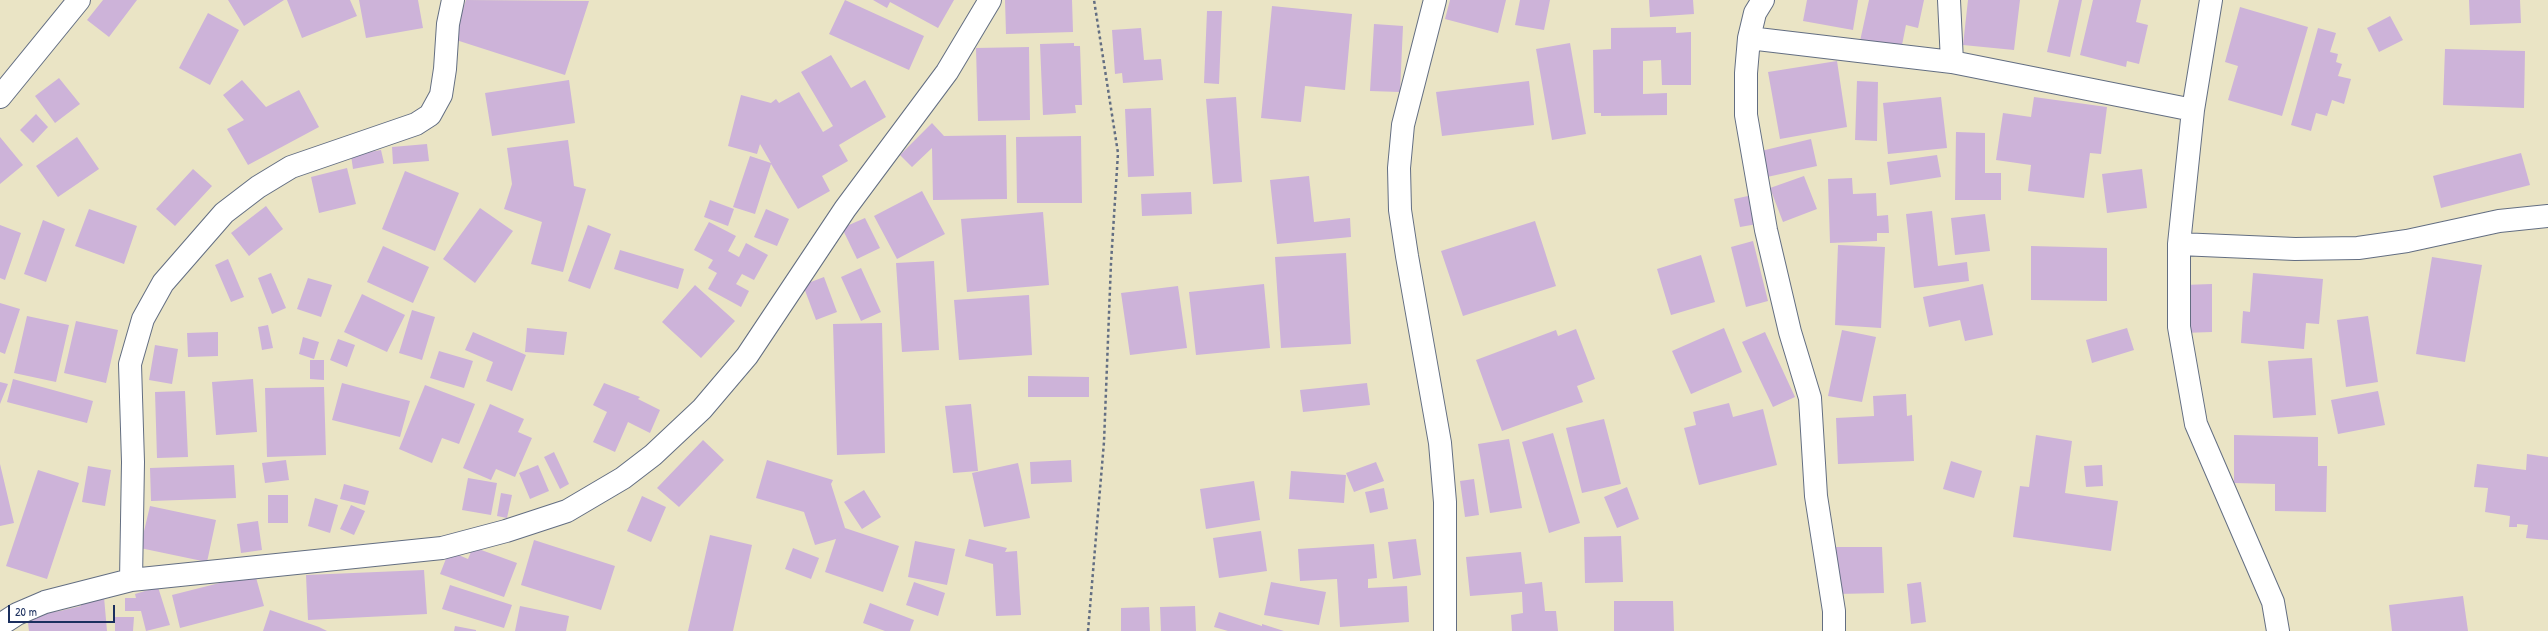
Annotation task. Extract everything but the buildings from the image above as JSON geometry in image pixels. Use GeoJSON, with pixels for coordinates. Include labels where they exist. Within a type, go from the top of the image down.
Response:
{"type":"FeatureCollection","features":[{"type":"Feature","properties":{"kind":"street"},"geometry":{"type":"LineString","coordinates":[[0,97],[79,0]]}},
{"type":"Feature","properties":{"kind":"street"},"geometry":{"type":"LineString","coordinates":[[130,580],[133,462],[130,364],[146,313],[162,283],[224,213],[258,187],[291,167],[416,124],[430,115],[441,95],[445,69],[448,24],[453,0]]}},
{"type":"Feature","properties":{"kind":"street"},"geometry":{"type":"LineString","coordinates":[[0,625],[17,614],[45,602],[130,580],[442,548],[506,531],[566,511],[623,478],[653,455],[702,409],[747,356],[845,209],[947,72],[990,0]]}},
{"type":"Feature","properties":{"kind":"street"},"geometry":{"type":"LineString","coordinates":[[1434,0],[1403,125],[1399,168],[1400,210],[1440,443],[1445,502],[1445,631]]}},
{"type":"Feature","properties":{"kind":"street"},"geometry":{"type":"LineString","coordinates":[[1763,0],[1755,13],[1749,38],[1746,73],[1746,115],[1766,230],[1790,332],[1810,398],[1816,496],[1834,611],[1834,631]]}},
{"type":"Feature","properties":{"kind":"street"},"geometry":{"type":"LineString","coordinates":[[1949,0],[1952,62]]}},
{"type":"Feature","properties":{"kind":"street"},"geometry":{"type":"LineString","coordinates":[[2211,0],[2193,110],[2179,244],[2179,326],[2196,424],[2273,602],[2278,631]]}},
{"type":"Feature","properties":{"kind":"street"},"geometry":{"type":"LineString","coordinates":[[1749,38],[1952,62],[2193,110]]}},
{"type":"Feature","properties":{"kind":"street"},"geometry":{"type":"LineString","coordinates":[[2179,244],[2295,249],[2358,248],[2407,241],[2499,221],[2548,216]]}},
{"type":"Feature","properties":{"kind":"path"},"geometry":{"type":"LineString","coordinates":[[1088,631],[1104,442],[1110,263],[1118,153],[1094,0]]}}]}
